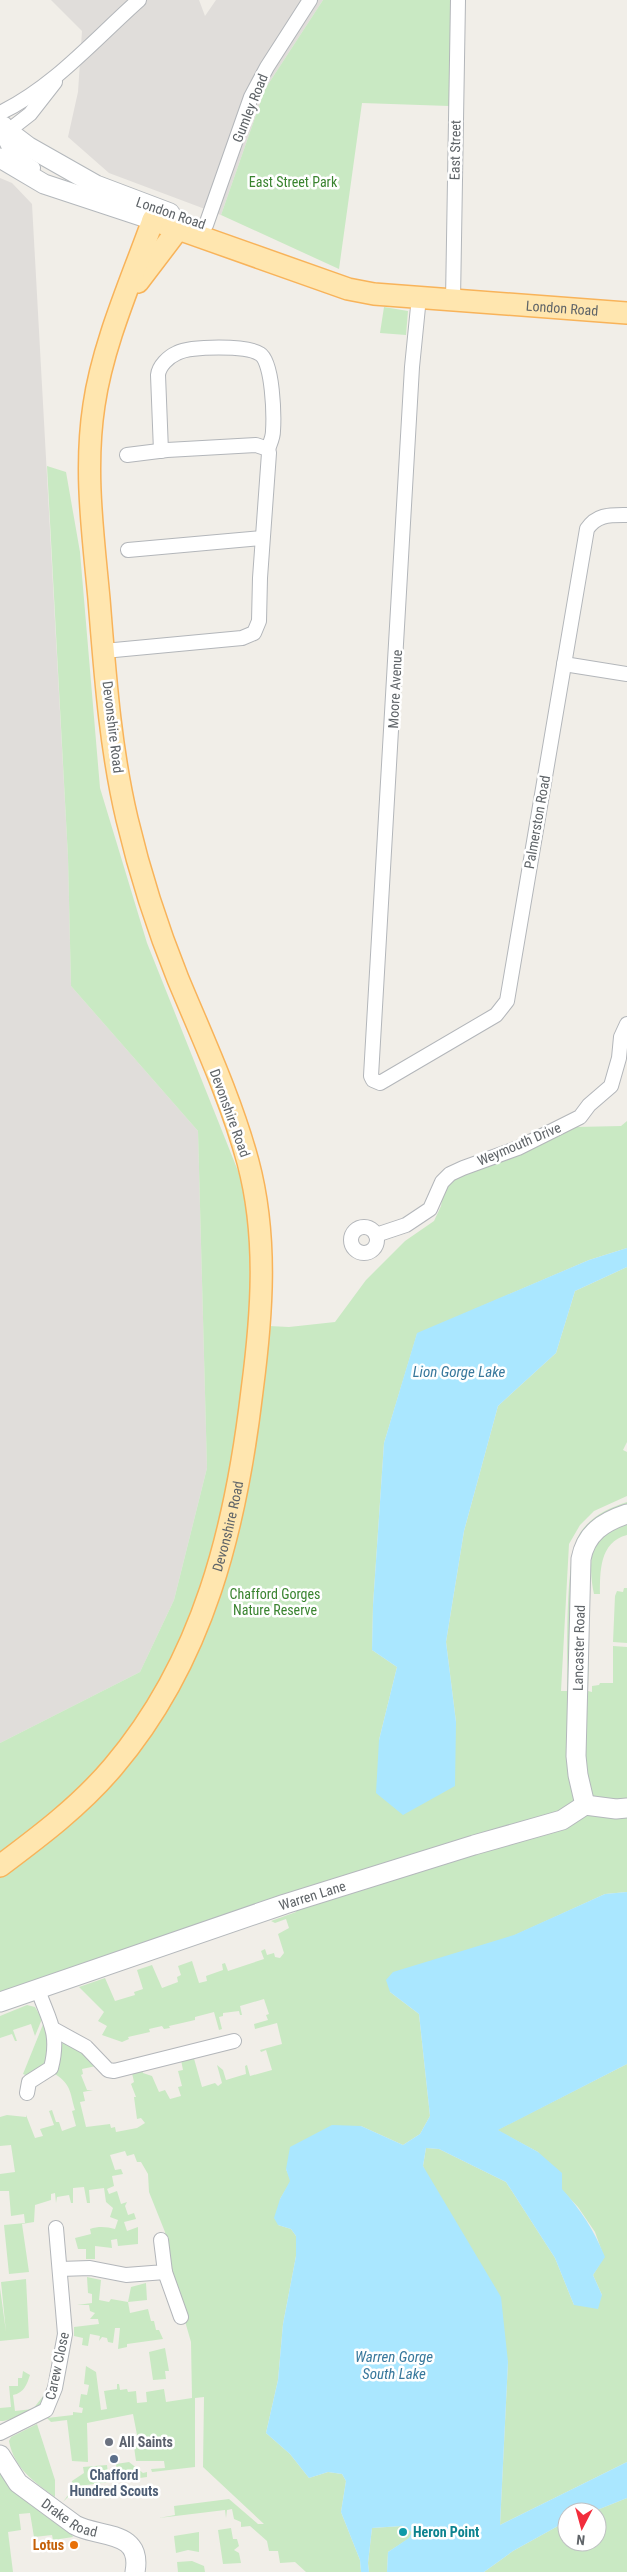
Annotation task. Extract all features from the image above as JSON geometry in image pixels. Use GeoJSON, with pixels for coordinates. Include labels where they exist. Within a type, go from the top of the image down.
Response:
{"type":"FeatureCollection","features":[{"type":"Feature","properties":{"kind":"main road","name":"London Road"},"geometry":{"type":"LineString","coordinates":[[167,220],[208,233],[348,288],[374,294],[627,313]]}},
{"type":"Feature","properties":{"kind":"main road","name":"Devonshire Road"},"geometry":{"type":"LineString","coordinates":[[0,1866],[54,1826],[111,1769],[156,1709],[191,1645],[220,1564],[236,1501],[247,1439],[260,1327],[261,1240],[249,1164],[238,1130],[161,934],[139,865],[121,792],[112,737],[88,481],[90,437],[101,370],[126,298],[167,220]]}},
{"type":"Feature","properties":{"kind":"street"},"geometry":{"type":"LineString","coordinates":[[3,122],[65,69],[117,17],[139,0]]}},
{"type":"Feature","properties":{"kind":"street","name":"Gumley Road"},"geometry":{"type":"LineString","coordinates":[[208,233],[252,97],[267,67],[310,0]]}},
{"type":"Feature","properties":{"kind":"street","name":"East Street"},"geometry":{"type":"LineString","coordinates":[[453,300],[458,0]]}},
{"type":"Feature","properties":{"kind":"street"},"geometry":{"type":"LineString","coordinates":[[29,147],[24,126],[30,114],[65,69]]}},
{"type":"Feature","properties":{"kind":"street"},"geometry":{"type":"LineString","coordinates":[[3,122],[12,128],[30,114]]}},
{"type":"Feature","properties":{"kind":"street"},"geometry":{"type":"LineString","coordinates":[[3,122],[5,137],[16,156],[83,197]]}},
{"type":"Feature","properties":{"kind":"street","name":"London Road"},"geometry":{"type":"LineString","coordinates":[[3,122],[29,147],[96,185],[167,220]]}},
{"type":"Feature","properties":{"kind":"street","name":"London Road"},"geometry":{"type":"LineString","coordinates":[[0,158],[44,184],[83,197],[167,220]]}},
{"type":"Feature","properties":{"kind":"street","name":"Moore Avenue"},"geometry":{"type":"LineString","coordinates":[[373,1080],[371,1076],[412,367],[419,297]]}},
{"type":"Feature","properties":{"kind":"street"},"geometry":{"type":"LineString","coordinates":[[104,651],[242,638],[254,633],[259,621],[268,450],[274,429],[268,366],[264,357],[258,352],[230,348],[184,351],[173,355],[162,365],[158,375],[161,451]]}},
{"type":"Feature","properties":{"kind":"street"},"geometry":{"type":"LineString","coordinates":[[127,455],[256,445],[268,450]]}},
{"type":"Feature","properties":{"kind":"street","name":"Palmerston Road"},"geometry":{"type":"LineString","coordinates":[[373,1080],[380,1083],[388,1079],[496,1015],[507,1000],[587,529],[591,522],[600,517],[627,515]]}},
{"type":"Feature","properties":{"kind":"street"},"geometry":{"type":"LineString","coordinates":[[128,550],[262,538]]}},
{"type":"Feature","properties":{"kind":"street"},"geometry":{"type":"LineString","coordinates":[[564,664],[627,674]]}},
{"type":"Feature","properties":{"kind":"street","name":"Weymouth Drive"},"geometry":{"type":"LineString","coordinates":[[376,1235],[406,1225],[430,1209],[442,1182],[450,1174],[518,1148],[580,1118],[589,1105],[610,1086],[619,1058],[621,1037],[627,1024]]}},
{"type":"Feature","properties":{"kind":"street","name":"Lancaster Road"},"geometry":{"type":"LineString","coordinates":[[585,1805],[576,1756],[581,1560],[583,1549],[594,1532],[602,1524],[627,1514]]}},
{"type":"Feature","properties":{"kind":"street"},"geometry":{"type":"LineString","coordinates":[[585,1805],[616,1809],[627,1808]]}},
{"type":"Feature","properties":{"kind":"street","name":"Warren Lane"},"geometry":{"type":"LineString","coordinates":[[0,2002],[303,1899],[474,1845],[562,1820],[585,1805]]}},
{"type":"Feature","properties":{"kind":"street"},"geometry":{"type":"LineString","coordinates":[[26,2084],[50,2068],[55,2030],[38,1990]]}},
{"type":"Feature","properties":{"kind":"street"},"geometry":{"type":"LineString","coordinates":[[55,2030],[77,2041],[108,2070],[114,2071],[209,2053],[234,2041]]}},
{"type":"Feature","properties":{"kind":"street","name":"Carew Close"},"geometry":{"type":"LineString","coordinates":[[0,2433],[42,2414],[52,2400],[65,2334],[56,2228]]}},
{"type":"Feature","properties":{"kind":"street"},"geometry":{"type":"LineString","coordinates":[[161,2240],[165,2272],[181,2316]]}},
{"type":"Feature","properties":{"kind":"street"},"geometry":{"type":"LineString","coordinates":[[60,2269],[90,2268],[126,2276],[165,2272]]}},
{"type":"Feature","properties":{"kind":"street","name":"Drake Road"},"geometry":{"type":"LineString","coordinates":[[0,2455],[18,2483],[75,2525],[85,2530],[111,2534],[124,2540],[134,2556],[135,2572]]}},
{"type":"Feature","properties":{"kind":"shaded area"},"geometry":{"type":"Polygon","coordinates":[[[51,0],[199,0],[205,16],[216,0],[323,0],[265,89],[221,215],[109,173],[68,137],[78,92],[82,31],[51,0]]]}},
{"type":"Feature","properties":{"kind":"shaded area"},"geometry":{"type":"Polygon","coordinates":[[[0,178],[12,183],[32,204],[68,857],[71,986],[198,1131],[207,1468],[174,1600],[140,1672],[0,1743],[0,178]]]}},
{"type":"Feature","properties":{"kind":"green space","name":"East Street Park"},"geometry":{"type":"Polygon","coordinates":[[[323,0],[452,0],[449,106],[362,103],[339,269],[221,215],[265,89],[323,0]]]}},
{"type":"Feature","properties":{"kind":"green space"},"geometry":{"type":"Polygon","coordinates":[[[384,307],[408,311],[406,335],[380,333],[384,307]]]}},
{"type":"Feature","properties":{"kind":"green space","name":"Chafford Gorges Nature Reserve"},"geometry":{"type":"Polygon","coordinates":[[[47,466],[66,472],[80,552],[100,788],[147,943],[248,1196],[251,1325],[289,1327],[335,1322],[366,1280],[405,1241],[434,1221],[441,1206],[445,1182],[517,1155],[576,1127],[621,1126],[627,1121],[627,1248],[589,1260],[417,1334],[384,1443],[373,1605],[372,1650],[397,1667],[379,1740],[456,1722],[446,1642],[464,1531],[498,1406],[556,1353],[575,1291],[627,1267],[627,1442],[623,1450],[627,1452],[627,1496],[594,1511],[580,1525],[569,1544],[561,1691],[567,1691],[569,1585],[575,1545],[584,1527],[595,1517],[627,1502],[627,1508],[591,1526],[585,1652],[589,1652],[588,1691],[592,1692],[592,1686],[599,1685],[600,1683],[613,1683],[613,1646],[627,1647],[627,1892],[605,1894],[390,1992],[419,2014],[430,2116],[420,2134],[403,2145],[361,2126],[286,2169],[291,2181],[280,2199],[278,2225],[291,2229],[296,2236],[296,2256],[283,2324],[278,2380],[266,2433],[290,2454],[309,2478],[328,2472],[342,2474],[346,2481],[341,2512],[360,2560],[361,2572],[306,2572],[295,2562],[280,2563],[278,2551],[269,2551],[267,2541],[250,2526],[241,2527],[241,2522],[234,2519],[232,2509],[227,2510],[226,2518],[225,2510],[159,2518],[175,2515],[174,2506],[229,2499],[258,2524],[264,2524],[203,2467],[204,2397],[195,2398],[195,2467],[152,2472],[151,2469],[165,2468],[164,2461],[136,2461],[133,2440],[138,2440],[133,2414],[87,2423],[88,2462],[72,2461],[67,2420],[51,2422],[47,2418],[73,2415],[73,2412],[82,2413],[83,2408],[79,2407],[81,2394],[87,2395],[89,2385],[84,2384],[86,2366],[96,2372],[101,2410],[107,2409],[104,2391],[117,2389],[117,2384],[119,2384],[120,2390],[136,2391],[137,2403],[147,2402],[146,2392],[164,2389],[166,2402],[192,2398],[191,2342],[171,2273],[165,2232],[149,2192],[148,2174],[141,2162],[137,2162],[134,2154],[127,2156],[125,2151],[110,2155],[115,2170],[121,2169],[123,2174],[112,2176],[114,2186],[107,2189],[109,2194],[117,2191],[121,2204],[127,2202],[125,2206],[128,2215],[134,2213],[136,2219],[124,2222],[127,2231],[138,2227],[138,2244],[118,2246],[117,2239],[111,2240],[112,2248],[95,2246],[95,2259],[86,2259],[86,2249],[78,2249],[75,2238],[91,2234],[90,2229],[93,2228],[115,2229],[118,2220],[110,2217],[113,2208],[106,2202],[104,2188],[89,2190],[90,2203],[87,2203],[84,2187],[73,2188],[73,2203],[71,2203],[69,2195],[57,2197],[56,2203],[55,2193],[51,2194],[51,2200],[35,2205],[34,2222],[22,2224],[29,2272],[9,2274],[4,2225],[25,2223],[24,2214],[11,2216],[9,2191],[0,2191],[0,2174],[15,2172],[11,2145],[0,2146],[0,2117],[7,2115],[26,2117],[26,2115],[35,2138],[43,2136],[40,2129],[54,2125],[49,2111],[52,2110],[56,2122],[59,2122],[62,2131],[76,2126],[72,2111],[75,2110],[70,2090],[65,2082],[55,2074],[59,2044],[68,2042],[94,2060],[96,2066],[82,2069],[83,2074],[81,2075],[87,2090],[93,2090],[83,2092],[85,2101],[80,2102],[86,2127],[110,2124],[111,2128],[115,2127],[116,2132],[137,2128],[145,2123],[141,2118],[137,2119],[134,2097],[136,2097],[131,2084],[134,2082],[132,2073],[142,2069],[143,2073],[152,2076],[159,2092],[165,2090],[170,2099],[181,2096],[178,2087],[182,2086],[178,2071],[183,2070],[181,2060],[193,2055],[202,2087],[215,2083],[218,2086],[222,2083],[217,2065],[223,2070],[226,2080],[246,2074],[245,2066],[247,2065],[250,2076],[272,2070],[266,2050],[261,2052],[260,2050],[282,2044],[277,2023],[255,2029],[254,2024],[268,2020],[266,2015],[269,2014],[264,1999],[240,2006],[242,2015],[240,2015],[239,2011],[223,2013],[223,2016],[219,2017],[222,2029],[219,2030],[214,2012],[195,2017],[195,2020],[169,2026],[170,2028],[164,2029],[162,2026],[149,2029],[150,2032],[128,2037],[129,2039],[122,2042],[102,2035],[107,2026],[98,2021],[104,2012],[79,1987],[105,1978],[115,2001],[135,1995],[134,1992],[143,1989],[137,1970],[152,1965],[162,1988],[178,1982],[177,1977],[181,1975],[178,1966],[192,1961],[199,1983],[207,1981],[206,1976],[223,1970],[222,1964],[225,1963],[228,1971],[264,1959],[261,1951],[265,1949],[267,1955],[274,1953],[275,1957],[280,1958],[284,1953],[278,1934],[289,1928],[286,1919],[275,1923],[271,1921],[296,1912],[298,1897],[221,1924],[0,1992],[0,1743],[140,1672],[174,1600],[207,1468],[198,1131],[71,986],[68,857],[47,466]]]}},
{"type":"Feature","properties":{"kind":"green space"},"geometry":{"type":"Polygon","coordinates":[[[627,1524],[627,1535],[611,1544],[606,1551],[601,1568],[600,1594],[594,1594],[591,1571],[594,1550],[598,1541],[614,1528],[627,1524]]]}},
{"type":"Feature","properties":{"kind":"green space"},"geometry":{"type":"Polygon","coordinates":[[[624,1588],[627,1588],[627,1643],[613,1642],[615,1596],[617,1591],[623,1592],[624,1588]]]}},
{"type":"Feature","properties":{"kind":"green space"},"geometry":{"type":"Polygon","coordinates":[[[27,2005],[35,2007],[42,2019],[35,2036],[31,2024],[13,2030],[17,2041],[15,2041],[12,2034],[0,2038],[0,2016],[27,2005]]]}},
{"type":"Feature","properties":{"kind":"green space"},"geometry":{"type":"Polygon","coordinates":[[[44,2022],[50,2052],[47,2064],[28,2076],[23,2074],[44,2022]]]}},
{"type":"Feature","properties":{"kind":"green space"},"geometry":{"type":"Polygon","coordinates":[[[627,2064],[627,2462],[500,2525],[508,2362],[423,2166],[426,2148],[439,2149],[506,2182],[555,2258],[574,2305],[602,2295],[593,2275],[604,2257],[595,2232],[578,2207],[561,2189],[538,2152],[497,2130],[627,2064]]]}},
{"type":"Feature","properties":{"kind":"green space"},"geometry":{"type":"Polygon","coordinates":[[[87,2277],[101,2280],[99,2300],[109,2302],[111,2299],[128,2302],[130,2313],[148,2309],[151,2321],[154,2321],[156,2330],[159,2330],[163,2339],[127,2344],[127,2347],[118,2349],[120,2328],[115,2328],[113,2343],[108,2342],[107,2338],[102,2337],[99,2341],[100,2336],[90,2334],[88,2346],[82,2345],[83,2338],[74,2336],[74,2327],[99,2324],[98,2319],[90,2319],[95,2313],[90,2311],[89,2305],[77,2305],[92,2303],[92,2294],[88,2293],[87,2277]]]}},
{"type":"Feature","properties":{"kind":"green space"},"geometry":{"type":"Polygon","coordinates":[[[26,2279],[29,2338],[0,2341],[0,2288],[6,2332],[1,2282],[26,2279]]]}},
{"type":"Feature","properties":{"kind":"green space"},"geometry":{"type":"Polygon","coordinates":[[[146,2283],[147,2300],[128,2302],[131,2287],[146,2283]]]}},
{"type":"Feature","properties":{"kind":"green space"},"geometry":{"type":"Polygon","coordinates":[[[165,2348],[169,2371],[165,2371],[166,2379],[153,2380],[149,2352],[165,2348]]]}},
{"type":"Feature","properties":{"kind":"green space"},"geometry":{"type":"Polygon","coordinates":[[[23,2371],[30,2375],[22,2390],[13,2395],[15,2411],[33,2409],[47,2391],[43,2402],[40,2405],[30,2411],[0,2421],[0,2408],[11,2407],[9,2386],[18,2386],[18,2378],[22,2378],[23,2371]]]}},
{"type":"Feature","properties":{"kind":"green space"},"geometry":{"type":"Polygon","coordinates":[[[37,2424],[55,2480],[55,2497],[20,2467],[9,2441],[11,2437],[37,2424]]]}},
{"type":"Feature","properties":{"kind":"green space"},"geometry":{"type":"Polygon","coordinates":[[[129,2462],[143,2473],[147,2472],[147,2477],[118,2481],[116,2464],[129,2462]]]}},
{"type":"Feature","properties":{"kind":"green space"},"geometry":{"type":"Polygon","coordinates":[[[107,2465],[109,2482],[79,2486],[63,2502],[71,2491],[72,2481],[84,2473],[83,2467],[107,2465]]]}},
{"type":"Feature","properties":{"kind":"green space"},"geometry":{"type":"Polygon","coordinates":[[[0,2469],[41,2510],[40,2512],[73,2537],[53,2540],[52,2535],[34,2537],[30,2513],[19,2514],[21,2530],[8,2532],[13,2572],[0,2572],[0,2469]]]}},
{"type":"Feature","properties":{"kind":"green space"},"geometry":{"type":"Polygon","coordinates":[[[627,2498],[627,2572],[484,2572],[513,2551],[557,2527],[557,2552],[607,2552],[607,2506],[627,2498]]]}},
{"type":"Feature","properties":{"kind":"green space"},"geometry":{"type":"Polygon","coordinates":[[[402,2526],[412,2532],[410,2538],[388,2552],[387,2572],[369,2572],[368,2563],[372,2528],[402,2526]]]}},
{"type":"Feature","properties":{"kind":"green space"},"geometry":{"type":"Polygon","coordinates":[[[231,2528],[233,2539],[237,2539],[239,2546],[234,2550],[239,2553],[241,2563],[223,2564],[218,2530],[231,2528]]]}},
{"type":"Feature","properties":{"kind":"green space"},"geometry":{"type":"Polygon","coordinates":[[[199,2532],[199,2552],[188,2550],[176,2553],[174,2536],[199,2532]]]}},
{"type":"Feature","properties":{"kind":"green space"},"geometry":{"type":"Polygon","coordinates":[[[192,2561],[204,2566],[205,2572],[178,2572],[177,2562],[192,2561]]]}},
{"type":"Feature","properties":{"kind":"water","name":"Lion Gorge Lake"},"geometry":{"type":"Polygon","coordinates":[[[627,1248],[627,1267],[575,1291],[556,1353],[498,1406],[464,1531],[446,1642],[456,1722],[455,1786],[403,1815],[376,1793],[379,1740],[397,1667],[372,1650],[373,1605],[384,1443],[417,1333],[589,1260],[627,1248]]]}},
{"type":"Feature","properties":{"kind":"water","name":"Warren Gorge South Lake"},"geometry":{"type":"Polygon","coordinates":[[[627,1892],[627,2064],[498,2130],[538,2152],[562,2173],[562,2189],[586,2221],[605,2257],[593,2275],[602,2295],[598,2309],[574,2305],[555,2258],[506,2182],[439,2149],[426,2148],[423,2166],[501,2297],[508,2362],[500,2525],[627,2462],[627,2498],[607,2506],[607,2502],[557,2502],[557,2527],[513,2551],[484,2572],[387,2572],[388,2552],[409,2538],[412,2532],[402,2526],[372,2528],[368,2563],[369,2572],[361,2572],[360,2560],[341,2512],[346,2481],[342,2474],[328,2472],[309,2478],[290,2454],[266,2433],[278,2380],[283,2324],[296,2256],[296,2236],[291,2229],[278,2225],[274,2218],[280,2199],[290,2181],[286,2169],[290,2147],[332,2125],[361,2126],[403,2145],[420,2134],[430,2116],[419,2014],[390,1992],[386,1980],[393,1972],[514,1935],[605,1894],[627,1892]]]}},
{"type":"Feature","properties":{"kind":"place","name":"All Saints"},"geometry":{"type":"Point","coordinates":[109,2442]}},
{"type":"Feature","properties":{"kind":"place","name":"Chafford Hundred Scouts"},"geometry":{"type":"Point","coordinates":[114,2459]}},
{"type":"Feature","properties":{"kind":"place","name":"Heron Point"},"geometry":{"type":"Point","coordinates":[403,2532]}},
{"type":"Feature","properties":{"kind":"place","name":"Lotus"},"geometry":{"type":"Point","coordinates":[74,2545]}}]}
